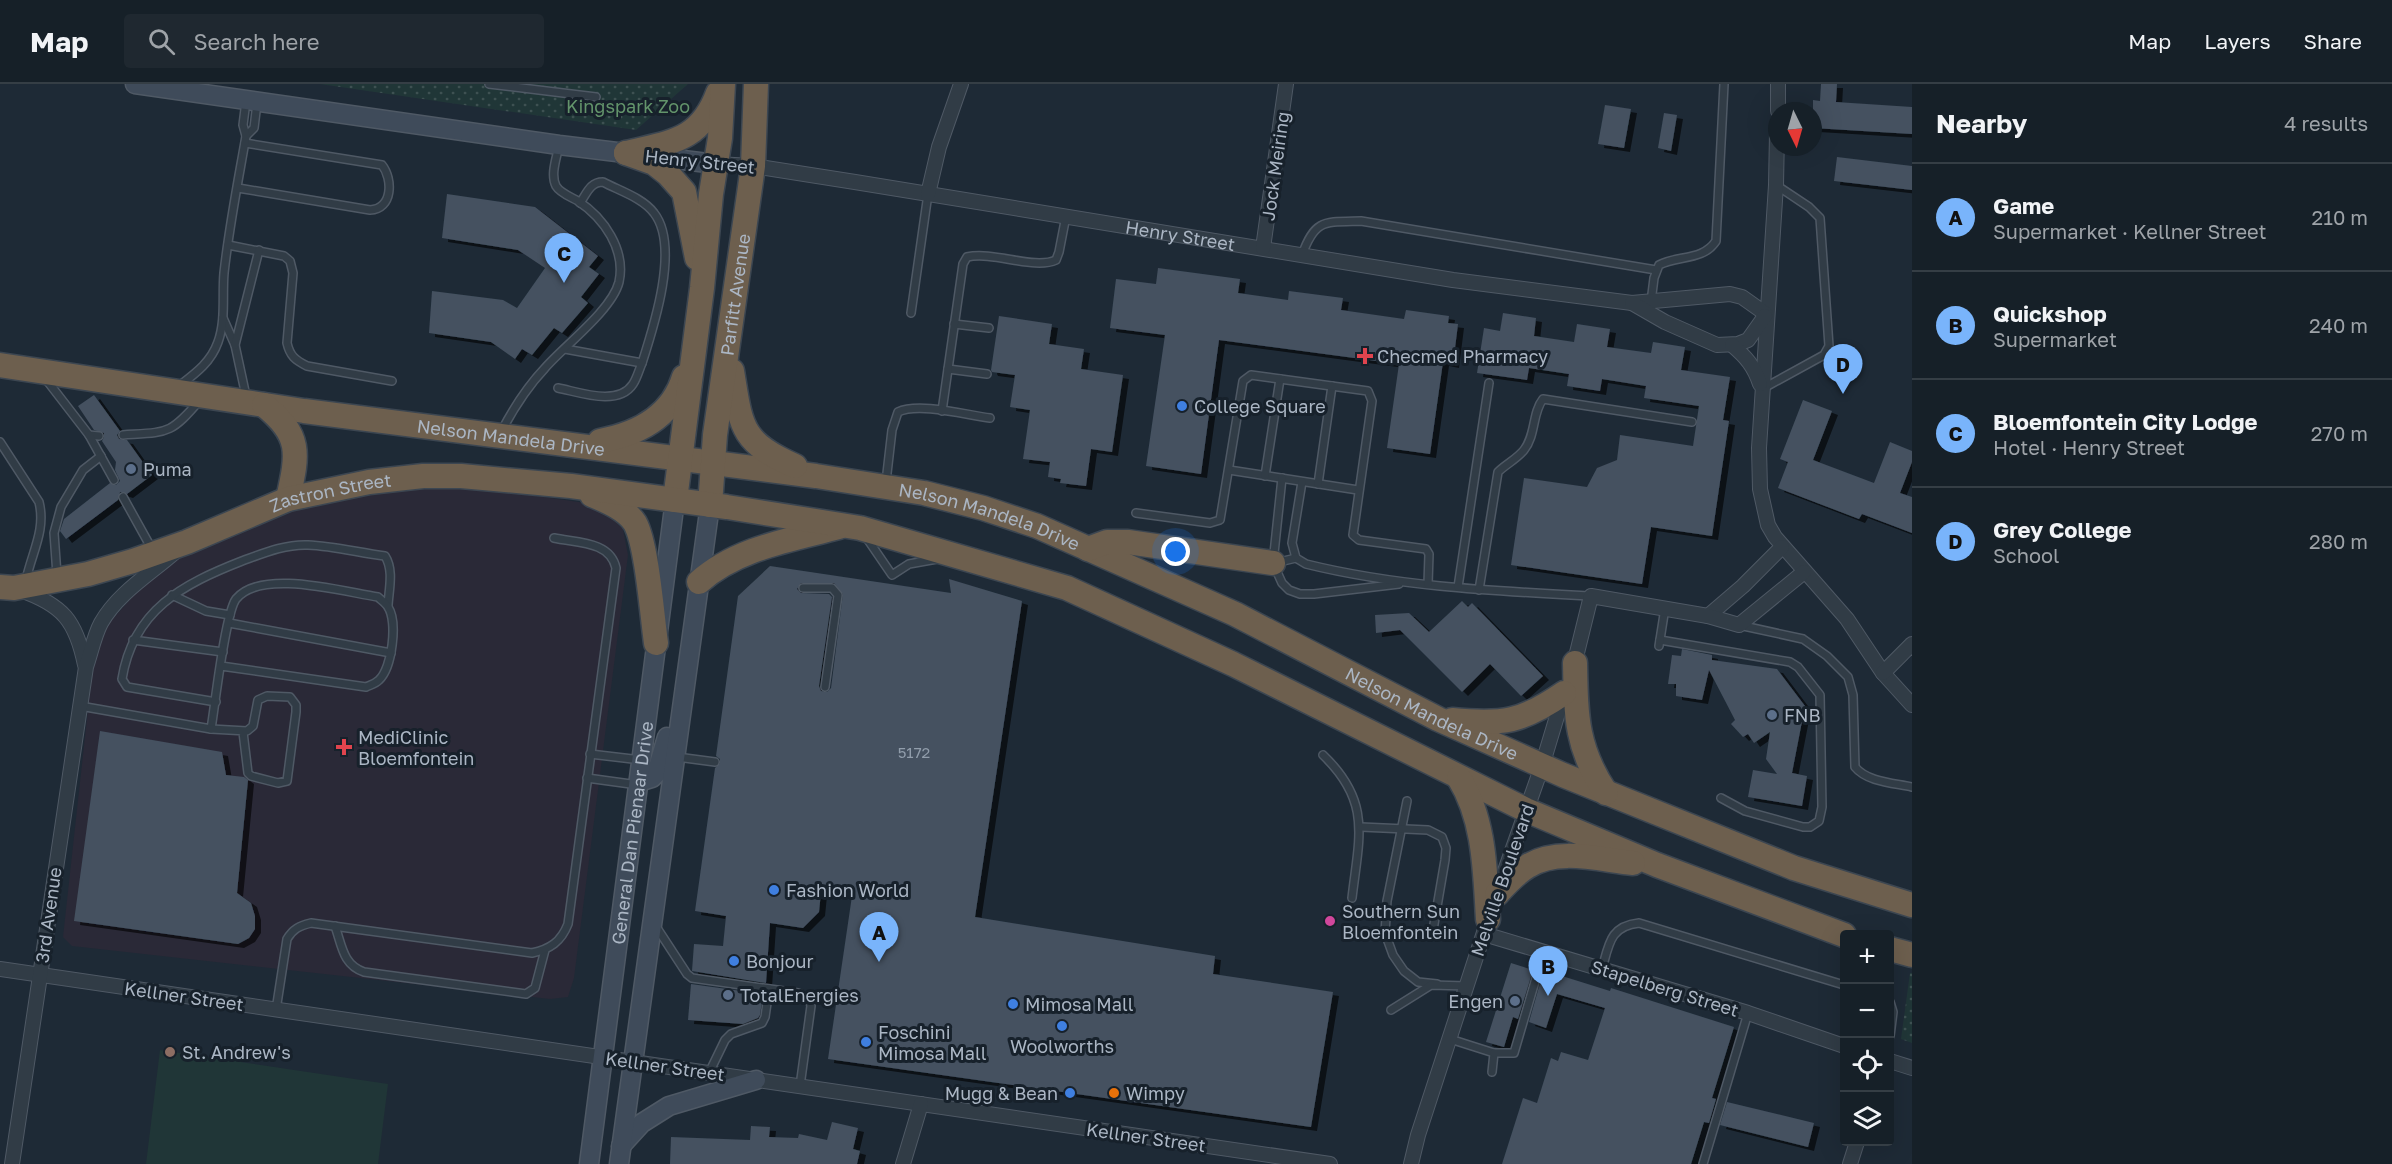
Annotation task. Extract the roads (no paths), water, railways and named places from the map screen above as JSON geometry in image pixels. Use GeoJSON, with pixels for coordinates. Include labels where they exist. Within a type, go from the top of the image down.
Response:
{"type":"FeatureCollection","features":[{"type":"Feature","properties":{"kind":"highway"},"geometry":{"type":"LineString","coordinates":[[626,153],[689,135],[713,109],[722,84]]}},
{"type":"Feature","properties":{"kind":"highway","name":"Parfitt Avenue"},"geometry":{"type":"LineString","coordinates":[[675,500],[702,288],[716,164],[722,84]]}},
{"type":"Feature","properties":{"kind":"highway","name":"Parfitt Avenue"},"geometry":{"type":"LineString","coordinates":[[710,505],[713,462],[753,166],[756,84]]}},
{"type":"Feature","properties":{"kind":"highway"},"geometry":{"type":"LineString","coordinates":[[626,153],[654,163],[668,174],[684,192],[702,288]]}},
{"type":"Feature","properties":{"kind":"highway"},"geometry":{"type":"LineString","coordinates":[[728,347],[740,416],[745,430],[764,451],[816,476]]}},
{"type":"Feature","properties":{"kind":"highway"},"geometry":{"type":"LineString","coordinates":[[583,445],[631,434],[663,414],[682,384],[694,349]]}},
{"type":"Feature","properties":{"kind":"highway","name":"Nelson Mandela Drive"},"geometry":{"type":"LineString","coordinates":[[0,365],[255,403],[816,476],[924,494],[983,508],[1037,526],[1235,615],[1438,719],[1542,766],[1794,868],[1912,905]]}},
{"type":"Feature","properties":{"kind":"highway"},"geometry":{"type":"LineString","coordinates":[[255,403],[288,428],[293,441],[296,458],[288,499]]}},
{"type":"Feature","properties":{"kind":"highway","name":"Zastron Street"},"geometry":{"type":"LineString","coordinates":[[13,587],[88,574],[187,542],[288,499],[369,482],[423,476],[461,476],[571,486],[675,500]]}},
{"type":"Feature","properties":{"kind":"highway"},"geometry":{"type":"LineString","coordinates":[[571,486],[616,506],[634,522],[644,559],[656,644]]}},
{"type":"Feature","properties":{"kind":"highway"},"geometry":{"type":"LineString","coordinates":[[675,500],[852,527],[963,556],[1067,588],[1233,664],[1526,810],[1657,865],[1840,933]]}},
{"type":"Feature","properties":{"kind":"highway"},"geometry":{"type":"LineString","coordinates":[[699,582],[714,569],[738,557],[852,527]]}},
{"type":"Feature","properties":{"kind":"highway"},"geometry":{"type":"LineString","coordinates":[[1088,549],[1107,542],[1128,542],[1285,561]]}},
{"type":"Feature","properties":{"kind":"highway"},"geometry":{"type":"LineString","coordinates":[[1575,663],[1579,735],[1594,776],[1606,793]]}},
{"type":"Feature","properties":{"kind":"highway"},"geometry":{"type":"LineString","coordinates":[[1438,719],[1470,722],[1515,720],[1531,714],[1564,693]]}},
{"type":"Feature","properties":{"kind":"highway"},"geometry":{"type":"LineString","coordinates":[[1459,778],[1469,794],[1476,813],[1484,865],[1486,926]]}},
{"type":"Feature","properties":{"kind":"highway"},"geometry":{"type":"LineString","coordinates":[[1497,894],[1519,872],[1531,864],[1546,859],[1581,857],[1657,865]]}},
{"type":"Feature","properties":{"kind":"highway"},"geometry":{"type":"LineString","coordinates":[[1894,950],[1912,956]]}},
{"type":"Feature","properties":{"kind":"street","name":"Henry Street"},"geometry":{"type":"LineString","coordinates":[[135,84],[559,145],[716,164],[753,166],[1453,280],[1650,307],[1730,294],[1742,297],[1767,314]]}},
{"type":"Feature","properties":{"kind":"street"},"geometry":{"type":"LineString","coordinates":[[928,194],[939,147],[961,84]]}},
{"type":"Feature","properties":{"kind":"street","name":"Jock Meiring"},"geometry":{"type":"LineString","coordinates":[[1263,248],[1286,84]]}},
{"type":"Feature","properties":{"kind":"street"},"geometry":{"type":"LineString","coordinates":[[1778,84],[1778,102]]}},
{"type":"Feature","properties":{"kind":"street"},"geometry":{"type":"LineString","coordinates":[[1777,156],[1762,389],[1760,489],[1768,525],[1782,547],[1847,619],[1883,673],[1912,705]]}},
{"type":"Feature","properties":{"kind":"street"},"geometry":{"type":"LineString","coordinates":[[1650,307],[1717,345],[1732,345],[1748,340],[1767,314]]}},
{"type":"Feature","properties":{"kind":"street"},"geometry":{"type":"LineString","coordinates":[[1732,345],[1746,357],[1755,369],[1762,389]]}},
{"type":"Feature","properties":{"kind":"street","name":"General Dan Pienaar Drive"},"geometry":{"type":"LineString","coordinates":[[588,1164],[675,500]]}},
{"type":"Feature","properties":{"kind":"street","name":"General Dan Pienaar Drive"},"geometry":{"type":"LineString","coordinates":[[620,1155],[631,1062],[710,505]]}},
{"type":"Feature","properties":{"kind":"street","name":"3rd Avenue"},"geometry":{"type":"LineString","coordinates":[[12,1164],[86,667],[100,626],[108,612],[130,589],[187,542]]}},
{"type":"Feature","properties":{"kind":"street"},"geometry":{"type":"LineString","coordinates":[[1708,616],[1743,586],[1782,547]]}},
{"type":"Feature","properties":{"kind":"street"},"geometry":{"type":"LineString","coordinates":[[1592,596],[1708,616],[1739,625],[1804,572]]}},
{"type":"Feature","properties":{"kind":"street","name":"3rd Avenue"},"geometry":{"type":"LineString","coordinates":[[13,587],[52,604],[68,616],[76,630],[86,667]]}},
{"type":"Feature","properties":{"kind":"street","name":"Melville Boulevard"},"geometry":{"type":"LineString","coordinates":[[1411,1164],[1418,1134],[1486,926],[1575,663],[1592,596]]}},
{"type":"Feature","properties":{"kind":"street"},"geometry":{"type":"LineString","coordinates":[[1883,673],[1912,644]]}},
{"type":"Feature","properties":{"kind":"street"},"geometry":{"type":"LineString","coordinates":[[638,783],[652,778],[659,769],[686,672]]}},
{"type":"Feature","properties":{"kind":"street","name":"Stapelberg Street"},"geometry":{"type":"LineString","coordinates":[[1486,926],[1544,951],[1748,1013],[1840,1044]]}},
{"type":"Feature","properties":{"kind":"street","name":"Kellner Street"},"geometry":{"type":"LineString","coordinates":[[0,969],[1330,1164]]}},
{"type":"Feature","properties":{"kind":"street"},"geometry":{"type":"LineString","coordinates":[[1894,1062],[1912,1068]]}},
{"type":"Feature","properties":{"kind":"street"},"geometry":{"type":"LineString","coordinates":[[620,1155],[642,1123],[669,1106],[756,1080]]}},
{"type":"Feature","properties":{"kind":"street"},"geometry":{"type":"LineString","coordinates":[[903,1164],[921,1104]]}},
{"type":"Feature","properties":{"kind":"street"},"geometry":{"type":"LineString","coordinates":[[1850,1164],[1856,1146]]}},
{"type":"Feature","properties":{"kind":"lane"},"geometry":{"type":"LineString","coordinates":[[489,84],[596,97]]}},
{"type":"Feature","properties":{"kind":"lane"},"geometry":{"type":"LineString","coordinates":[[1650,307],[1656,270],[1665,262],[1703,253],[1716,241],[1724,84]]}},
{"type":"Feature","properties":{"kind":"lane"},"geometry":{"type":"LineString","coordinates":[[172,391],[201,370],[211,357],[218,341],[223,318],[224,275],[228,245],[246,139],[254,128],[252,100]]}},
{"type":"Feature","properties":{"kind":"lane"},"geometry":{"type":"LineString","coordinates":[[238,188],[370,210],[381,206],[388,193],[390,181],[382,165],[246,139]]}},
{"type":"Feature","properties":{"kind":"lane"},"geometry":{"type":"LineString","coordinates":[[499,435],[519,400],[546,366],[566,349],[612,298],[619,283],[621,264],[616,246],[605,226],[580,203],[560,191],[555,185],[554,171],[559,145]]}},
{"type":"Feature","properties":{"kind":"lane"},"geometry":{"type":"LineString","coordinates":[[558,388],[605,397],[621,395],[632,386],[657,315],[663,284],[665,239],[661,224],[645,204],[603,182],[596,182],[590,186],[580,203]]}},
{"type":"Feature","properties":{"kind":"lane"},"geometry":{"type":"LineString","coordinates":[[1762,389],[1824,355],[1829,346],[1820,218],[1809,207],[1776,185]]}},
{"type":"Feature","properties":{"kind":"lane"},"geometry":{"type":"LineString","coordinates":[[911,313],[928,194]]}},
{"type":"Feature","properties":{"kind":"lane"},"geometry":{"type":"LineString","coordinates":[[942,411],[963,264],[967,257],[978,254],[1050,263],[1056,260],[1059,252],[1066,216]]}},
{"type":"Feature","properties":{"kind":"lane"},"geometry":{"type":"LineString","coordinates":[[1302,255],[1310,234],[1316,228],[1333,222],[1361,221],[1656,270]]}},
{"type":"Feature","properties":{"kind":"lane"},"geometry":{"type":"LineString","coordinates":[[228,245],[284,256],[290,261],[292,266],[287,343],[289,353],[295,360],[307,366],[392,381]]}},
{"type":"Feature","properties":{"kind":"lane"},"geometry":{"type":"LineString","coordinates":[[235,345],[259,250]]}},
{"type":"Feature","properties":{"kind":"lane"},"geometry":{"type":"LineString","coordinates":[[223,318],[255,403]]}},
{"type":"Feature","properties":{"kind":"lane"},"geometry":{"type":"LineString","coordinates":[[954,324],[989,328]]}},
{"type":"Feature","properties":{"kind":"lane"},"geometry":{"type":"LineString","coordinates":[[566,349],[642,363]]}},
{"type":"Feature","properties":{"kind":"lane"},"geometry":{"type":"LineString","coordinates":[[948,369],[987,374]]}},
{"type":"Feature","properties":{"kind":"lane"},"geometry":{"type":"LineString","coordinates":[[40,371],[89,435],[114,480]]}},
{"type":"Feature","properties":{"kind":"lane"},"geometry":{"type":"LineString","coordinates":[[1136,513],[1217,523],[1222,516],[1242,381],[1251,375],[1368,392],[1372,397],[1353,535],[1359,540],[1426,549],[1430,554],[1428,584]]}},
{"type":"Feature","properties":{"kind":"lane"},"geometry":{"type":"LineString","coordinates":[[1265,476],[1280,379]]}},
{"type":"Feature","properties":{"kind":"lane"},"geometry":{"type":"LineString","coordinates":[[1458,587],[1489,382]]}},
{"type":"Feature","properties":{"kind":"lane"},"geometry":{"type":"LineString","coordinates":[[1318,484],[1332,386]]}},
{"type":"Feature","properties":{"kind":"lane"},"geometry":{"type":"LineString","coordinates":[[123,435],[165,431],[176,427],[204,396]]}},
{"type":"Feature","properties":{"kind":"lane"},"geometry":{"type":"LineString","coordinates":[[1479,590],[1498,472],[1524,451],[1533,432],[1539,404],[1543,399],[1692,422]]}},
{"type":"Feature","properties":{"kind":"lane"},"geometry":{"type":"LineString","coordinates":[[885,487],[892,430],[898,412],[905,409],[942,411],[990,418]]}},
{"type":"Feature","properties":{"kind":"lane"},"geometry":{"type":"LineString","coordinates":[[89,435],[99,436]]}},
{"type":"Feature","properties":{"kind":"lane"},"geometry":{"type":"LineString","coordinates":[[0,442],[39,502],[42,523],[13,587]]}},
{"type":"Feature","properties":{"kind":"lane"},"geometry":{"type":"LineString","coordinates":[[57,580],[54,533],[61,507],[83,470],[101,456]]}},
{"type":"Feature","properties":{"kind":"lane"},"geometry":{"type":"LineString","coordinates":[[1229,470],[1358,490]]}},
{"type":"Feature","properties":{"kind":"lane"},"geometry":{"type":"LineString","coordinates":[[1282,478],[1285,561],[1282,583],[1289,590],[1300,594],[1325,593],[1408,583]]}},
{"type":"Feature","properties":{"kind":"lane"},"geometry":{"type":"LineString","coordinates":[[1285,561],[1292,543],[1302,482]]}},
{"type":"Feature","properties":{"kind":"lane"},"geometry":{"type":"LineString","coordinates":[[123,497],[154,554]]}},
{"type":"Feature","properties":{"kind":"lane"},"geometry":{"type":"LineString","coordinates":[[852,527],[892,574],[909,564],[963,556]]}},
{"type":"Feature","properties":{"kind":"lane"},"geometry":{"type":"LineString","coordinates":[[276,1010],[287,939],[292,932],[311,923],[532,953],[555,945],[564,933],[568,924],[616,568],[614,558],[609,551],[554,538]]}},
{"type":"Feature","properties":{"kind":"lane"},"geometry":{"type":"LineString","coordinates":[[216,702],[127,687],[122,679],[133,640],[147,620],[172,595],[199,580],[285,546],[308,545],[385,556],[390,563],[388,605],[393,626],[391,653],[379,680],[366,687],[221,666]]}},
{"type":"Feature","properties":{"kind":"lane"},"geometry":{"type":"LineString","coordinates":[[1285,561],[1408,583],[1479,590],[1592,596]]}},
{"type":"Feature","properties":{"kind":"lane"},"geometry":{"type":"LineString","coordinates":[[211,729],[229,619],[238,597],[250,589],[265,584],[286,583],[378,597],[388,605]]}},
{"type":"Feature","properties":{"kind":"lane"},"geometry":{"type":"LineString","coordinates":[[803,588],[832,588],[838,595],[825,687]]}},
{"type":"Feature","properties":{"kind":"lane"},"geometry":{"type":"LineString","coordinates":[[172,595],[229,619],[391,653]]}},
{"type":"Feature","properties":{"kind":"lane"},"geometry":{"type":"LineString","coordinates":[[1665,608],[1660,643],[1791,662],[1798,667],[1820,694],[1822,807],[1819,821],[1803,827],[1745,811],[1721,798]]}},
{"type":"Feature","properties":{"kind":"lane"},"geometry":{"type":"LineString","coordinates":[[1739,625],[1803,639],[1827,656],[1848,677],[1853,695],[1855,767],[1867,776],[1912,787]]}},
{"type":"Feature","properties":{"kind":"lane"},"geometry":{"type":"LineString","coordinates":[[133,640],[223,652]]}},
{"type":"Feature","properties":{"kind":"lane"},"geometry":{"type":"LineString","coordinates":[[80,706],[211,729],[243,732],[251,729],[258,700],[263,697],[290,697],[294,701],[296,712],[287,781],[278,783],[251,776],[248,773],[243,732]]}},
{"type":"Feature","properties":{"kind":"lane"},"geometry":{"type":"LineString","coordinates":[[590,754],[641,760]]}},
{"type":"Feature","properties":{"kind":"lane"},"geometry":{"type":"LineString","coordinates":[[1323,755],[1342,773],[1355,801],[1361,827],[1352,898]]}},
{"type":"Feature","properties":{"kind":"lane"},"geometry":{"type":"LineString","coordinates":[[674,756],[715,762]]}},
{"type":"Feature","properties":{"kind":"lane"},"geometry":{"type":"LineString","coordinates":[[587,778],[638,783]]}},
{"type":"Feature","properties":{"kind":"lane"},"geometry":{"type":"LineString","coordinates":[[1407,801],[1387,901],[1385,933],[1393,955],[1404,971],[1418,982],[1467,986]]}},
{"type":"Feature","properties":{"kind":"lane"},"geometry":{"type":"LineString","coordinates":[[1361,827],[1428,830],[1442,837],[1446,848],[1433,930]]}},
{"type":"Feature","properties":{"kind":"lane"},"geometry":{"type":"LineString","coordinates":[[651,920],[692,978],[798,993],[809,998],[811,1006],[800,1086]]}},
{"type":"Feature","properties":{"kind":"lane"},"geometry":{"type":"LineString","coordinates":[[1602,969],[1611,937],[1627,924],[1639,923],[1842,984]]}},
{"type":"Feature","properties":{"kind":"lane"},"geometry":{"type":"LineString","coordinates":[[335,926],[348,963],[355,969],[526,994],[535,988],[545,950]]}},
{"type":"Feature","properties":{"kind":"lane"},"geometry":{"type":"LineString","coordinates":[[1450,1039],[1494,1053],[1514,1053],[1544,951]]}},
{"type":"Feature","properties":{"kind":"lane"},"geometry":{"type":"LineString","coordinates":[[1391,1010],[1437,984]]}},
{"type":"Feature","properties":{"kind":"lane"},"geometry":{"type":"LineString","coordinates":[[709,1073],[730,1034],[762,1023],[769,989]]}},
{"type":"Feature","properties":{"kind":"lane"},"geometry":{"type":"LineString","coordinates":[[1703,1164],[1748,1013]]}},
{"type":"Feature","properties":{"kind":"lane"},"geometry":{"type":"LineString","coordinates":[[1492,1072],[1494,1053]]}},
{"type":"Feature","properties":{"kind":"place","name":"Bloemfontein City Lodge"},"geometry":{"type":"Point","coordinates":[564,283]}},
{"type":"Feature","properties":{"kind":"place","name":"Checmed Pharmacy"},"geometry":{"type":"Point","coordinates":[1365,356]}},
{"type":"Feature","properties":{"kind":"place","name":"Grey College"},"geometry":{"type":"Point","coordinates":[1843,394]}},
{"type":"Feature","properties":{"kind":"place","name":"College Square"},"geometry":{"type":"Point","coordinates":[1182,406]}},
{"type":"Feature","properties":{"kind":"place","name":"Puma"},"geometry":{"type":"Point","coordinates":[131,469]}},
{"type":"Feature","properties":{"kind":"place","name":"FNB"},"geometry":{"type":"Point","coordinates":[1772,715]}},
{"type":"Feature","properties":{"kind":"place","name":"MediClinic Bloemfontein"},"geometry":{"type":"Point","coordinates":[344,747]}},
{"type":"Feature","properties":{"kind":"place","name":"Fashion World"},"geometry":{"type":"Point","coordinates":[774,890]}},
{"type":"Feature","properties":{"kind":"place","name":"Southern Sun Bloemfontein"},"geometry":{"type":"Point","coordinates":[1330,921]}},
{"type":"Feature","properties":{"kind":"place","name":"Bonjour"},"geometry":{"type":"Point","coordinates":[734,961]}},
{"type":"Feature","properties":{"kind":"place","name":"Game"},"geometry":{"type":"Point","coordinates":[879,962]}},
{"type":"Feature","properties":{"kind":"place","name":"TotalEnergies"},"geometry":{"type":"Point","coordinates":[728,995]}},
{"type":"Feature","properties":{"kind":"place","name":"Quickshop"},"geometry":{"type":"Point","coordinates":[1548,996]}},
{"type":"Feature","properties":{"kind":"place","name":"Engen"},"geometry":{"type":"Point","coordinates":[1515,1001]}},
{"type":"Feature","properties":{"kind":"place","name":"Mimosa Mall"},"geometry":{"type":"Point","coordinates":[1013,1004]}},
{"type":"Feature","properties":{"kind":"place","name":"Woolworths"},"geometry":{"type":"Point","coordinates":[1062,1026]}},
{"type":"Feature","properties":{"kind":"place","name":"Foschini Mimosa Mall"},"geometry":{"type":"Point","coordinates":[866,1042]}},
{"type":"Feature","properties":{"kind":"place","name":"St. Andrew's"},"geometry":{"type":"Point","coordinates":[170,1052]}},
{"type":"Feature","properties":{"kind":"place","name":"Mugg & Bean"},"geometry":{"type":"Point","coordinates":[1070,1093]}},
{"type":"Feature","properties":{"kind":"place","name":"Wimpy"},"geometry":{"type":"Point","coordinates":[1114,1093]}},
{"type":"Feature","properties":{"kind":"park label","name":"Kingspark Zoo"},"geometry":{"type":"Point","coordinates":[628,106]}}]}
